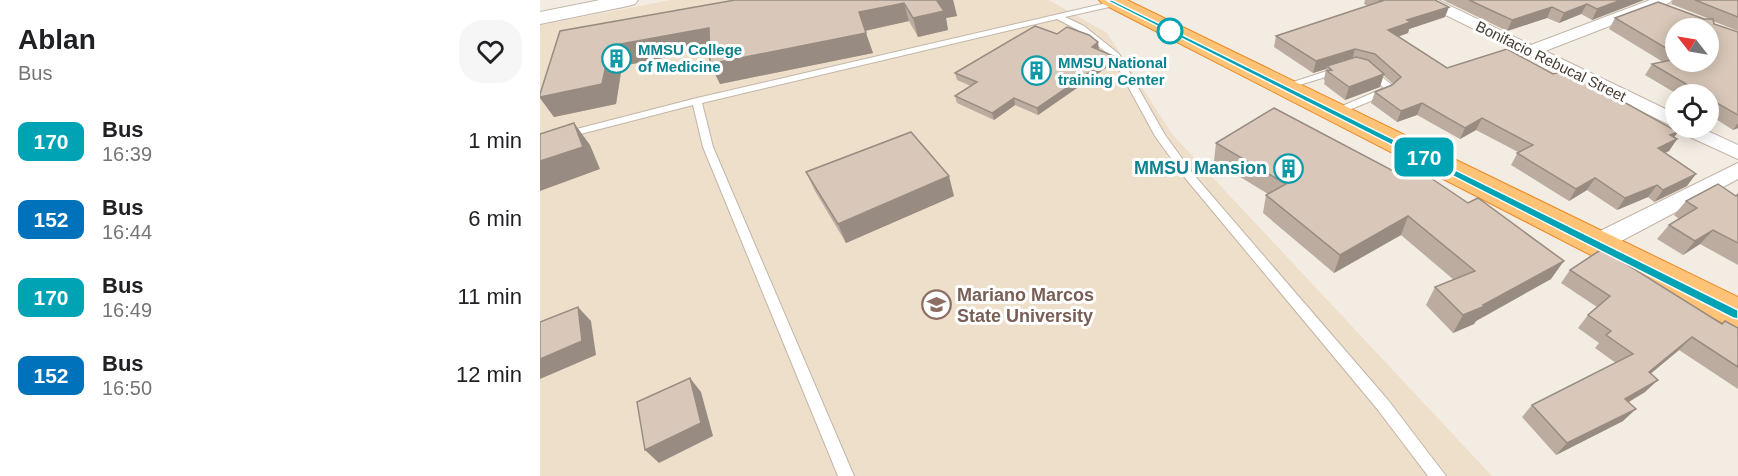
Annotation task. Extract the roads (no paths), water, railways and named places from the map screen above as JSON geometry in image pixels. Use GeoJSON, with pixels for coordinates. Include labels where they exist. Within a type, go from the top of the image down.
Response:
{"type":"FeatureCollection","features":[{"type":"Feature","properties":{"kind":"highway"},"geometry":{"type":"LineString","coordinates":[[1112,1],[1738,314]]}},
{"type":"Feature","properties":{"kind":"street"},"geometry":{"type":"LineString","coordinates":[[540,18],[628,0]]}},
{"type":"Feature","properties":{"kind":"street","name":"Bonifacio Rebucal Street"},"geometry":{"type":"LineString","coordinates":[[1426,0],[1665,117]]}},
{"type":"Feature","properties":{"kind":"street"},"geometry":{"type":"LineString","coordinates":[[1531,51],[1659,2],[1675,13]]}},
{"type":"Feature","properties":{"kind":"street"},"geometry":{"type":"LineString","coordinates":[[1707,138],[1738,153]]}},
{"type":"Feature","properties":{"kind":"street"},"geometry":{"type":"LineString","coordinates":[[1597,243],[1738,170]]}},
{"type":"Feature","properties":{"kind":"lane"},"geometry":{"type":"LineString","coordinates":[[565,135],[697,101],[1059,17],[1112,1]]}},
{"type":"Feature","properties":{"kind":"lane"},"geometry":{"type":"LineString","coordinates":[[1059,17],[1081,28],[1116,56],[1161,136],[1190,177],[1383,405],[1438,476]]}},
{"type":"Feature","properties":{"kind":"lane"},"geometry":{"type":"LineString","coordinates":[[1283,87],[1357,66],[1386,82],[1390,88],[1336,112]]}},
{"type":"Feature","properties":{"kind":"lane"},"geometry":{"type":"LineString","coordinates":[[697,101],[708,147],[846,476]]}},
{"type":"Feature","properties":{"kind":"place","name":"MMSU College of Medicine"},"geometry":{"type":"Point","coordinates":[617,58]}},
{"type":"Feature","properties":{"kind":"place","name":"MMSU National training Center"},"geometry":{"type":"Point","coordinates":[1037,71]}},
{"type":"Feature","properties":{"kind":"place","name":"MMSU Mansion"},"geometry":{"type":"Point","coordinates":[1288,168]}},
{"type":"Feature","properties":{"kind":"place","name":"Mariano Marcos State University"},"geometry":{"type":"Point","coordinates":[936,305]}}]}
